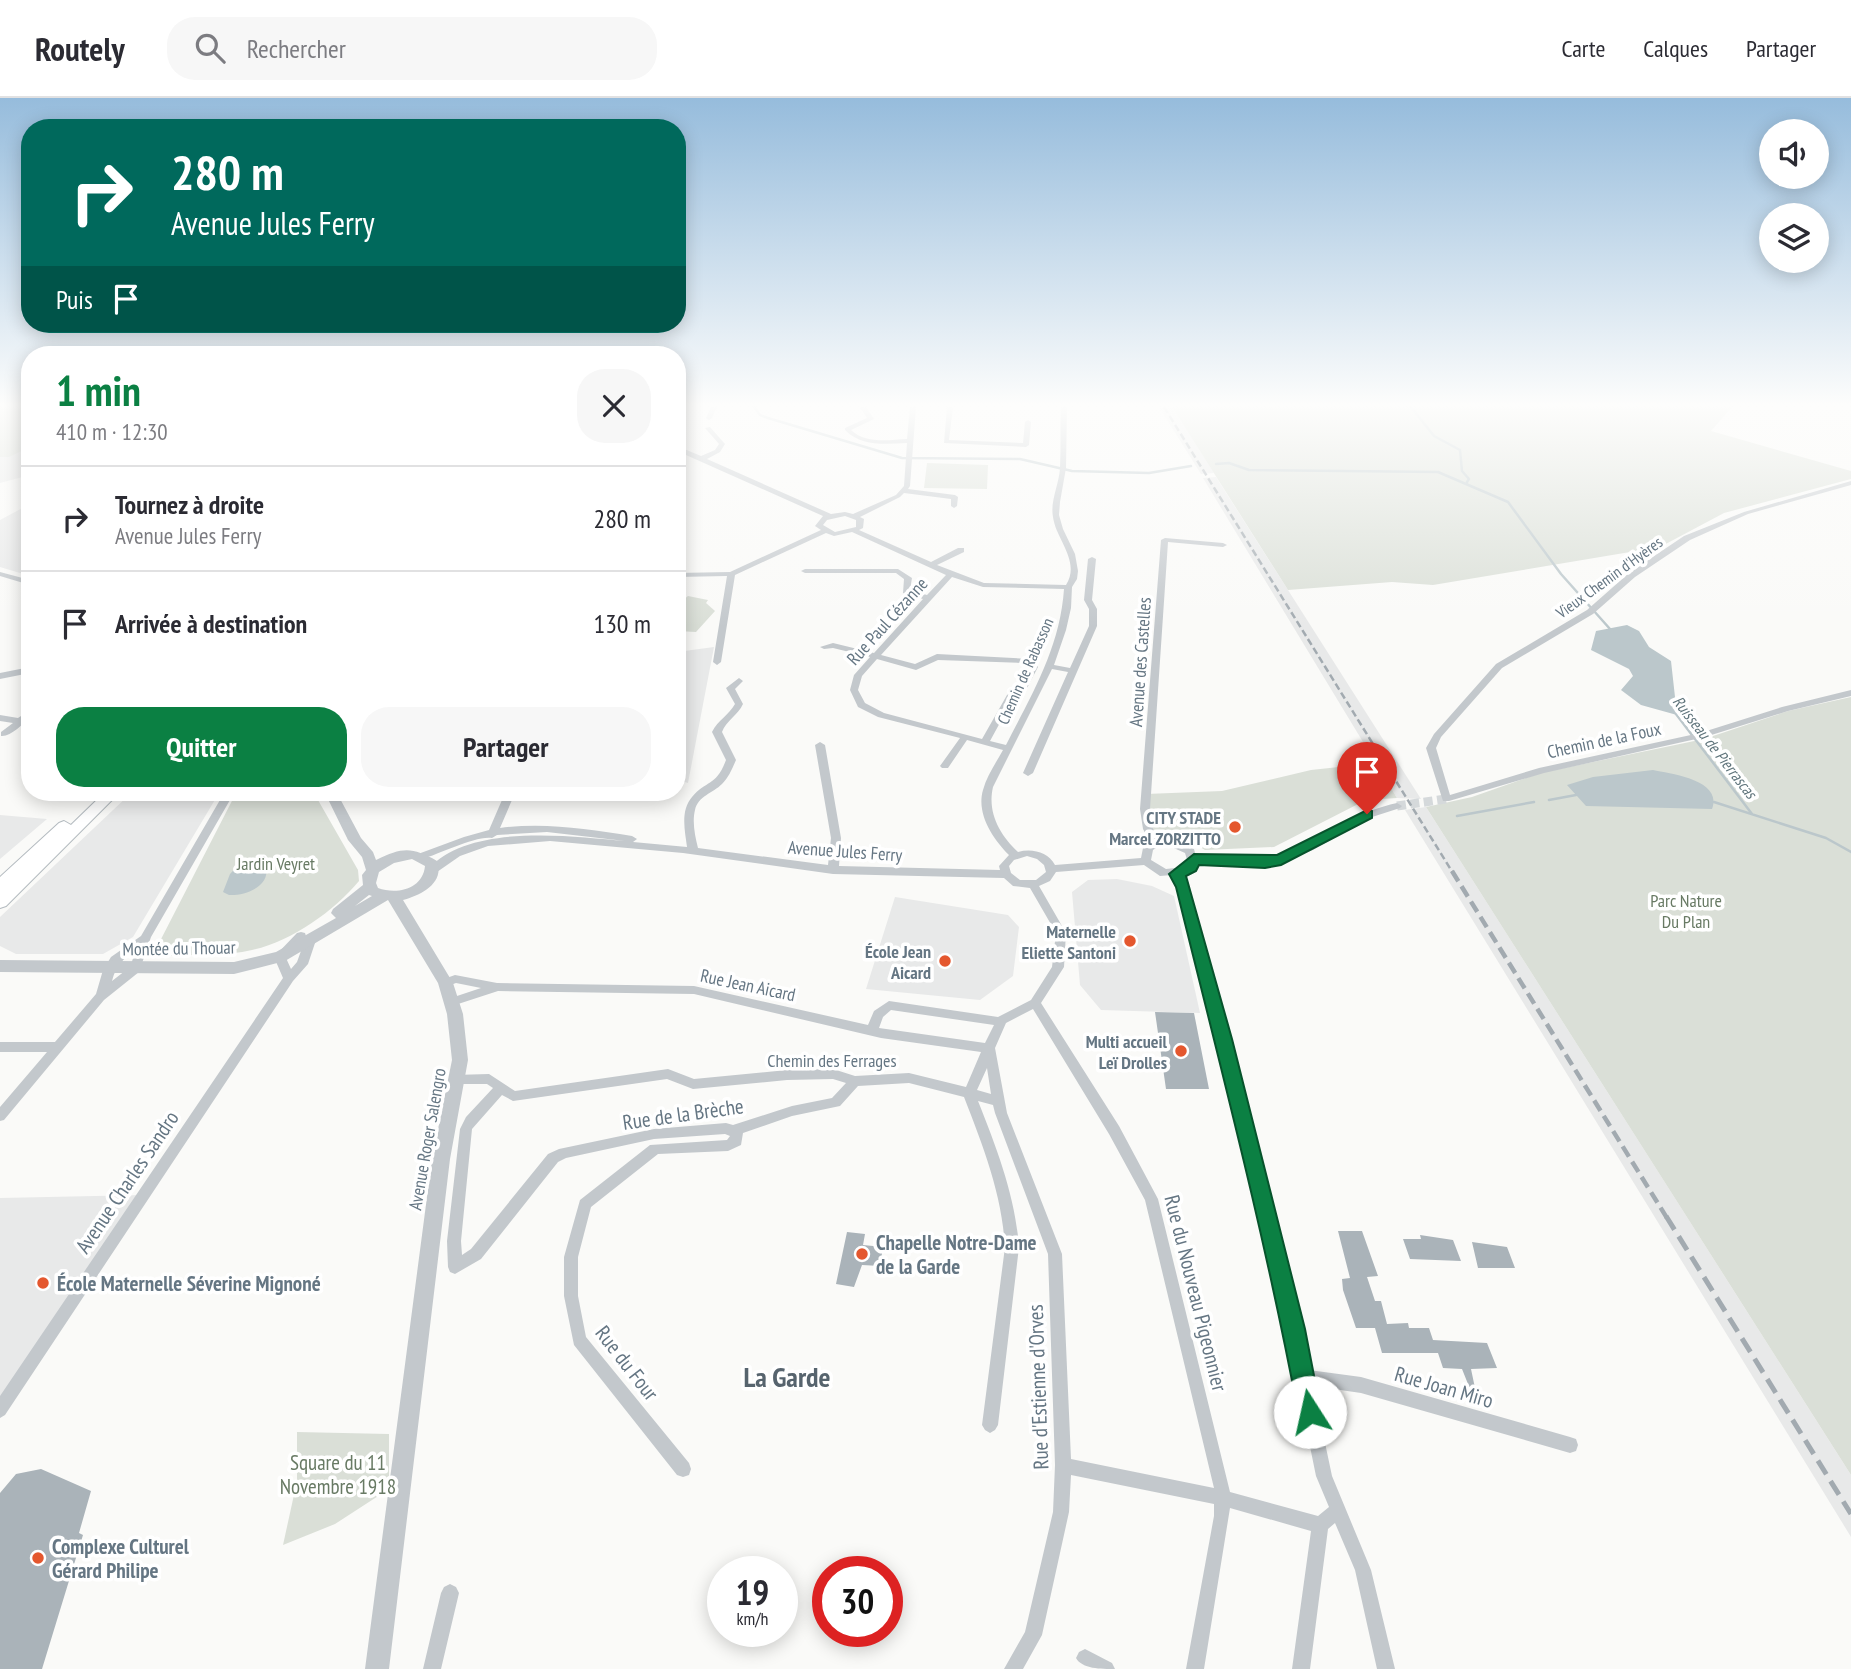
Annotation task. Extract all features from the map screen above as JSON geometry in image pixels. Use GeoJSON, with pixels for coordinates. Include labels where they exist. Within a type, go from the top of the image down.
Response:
{"type":"FeatureCollection","features":[{"type":"Feature","properties":{"kind":"main road"},"geometry":{"type":"LineString","coordinates":[[0,886],[93,801]]}},
{"type":"Feature","properties":{"kind":"main road"},"geometry":{"type":"LineString","coordinates":[[0,902],[104,801]]}},
{"type":"Feature","properties":{"kind":"street"},"geometry":{"type":"LineString","coordinates":[[749,480],[829,516],[855,516],[903,491],[909,480]]}},
{"type":"Feature","properties":{"kind":"street","name":"Chemin de Rabasson"},"geometry":{"type":"LineString","coordinates":[[1015,855],[993,828],[986,798],[1048,666],[1068,611],[1072,555],[1056,518],[1061,480]]}},
{"type":"Feature","properties":{"kind":"street","name":"Vieux Chemin d'Hyères"},"geometry":{"type":"LineString","coordinates":[[1446,799],[1431,748],[1437,736],[1499,666],[1594,609],[1632,575],[1687,538],[1719,523],[1851,483]]}},
{"type":"Feature","properties":{"kind":"street"},"geometry":{"type":"LineString","coordinates":[[903,491],[955,497],[954,506]]}},
{"type":"Feature","properties":{"kind":"street"},"geometry":{"type":"LineString","coordinates":[[824,531],[819,523],[829,516]]}},
{"type":"Feature","properties":{"kind":"street"},"geometry":{"type":"LineString","coordinates":[[686,575],[731,574],[824,531],[840,534],[855,531],[862,525],[855,516]]}},
{"type":"Feature","properties":{"kind":"street"},"geometry":{"type":"LineString","coordinates":[[855,531],[951,574],[983,585],[1068,587]]}},
{"type":"Feature","properties":{"kind":"street","name":"Avenue des Castelles"},"geometry":{"type":"LineString","coordinates":[[1156,843],[1148,829],[1145,809],[1165,540],[1223,545]]}},
{"type":"Feature","properties":{"kind":"street"},"geometry":{"type":"LineString","coordinates":[[931,565],[961,550]]}},
{"type":"Feature","properties":{"kind":"street"},"geometry":{"type":"LineString","coordinates":[[1028,773],[1093,626],[1093,609],[1088,600],[1092,559]]}},
{"type":"Feature","properties":{"kind":"street"},"geometry":{"type":"LineString","coordinates":[[805,571],[898,571],[908,578],[906,591],[927,598]]}},
{"type":"Feature","properties":{"kind":"street"},"geometry":{"type":"LineString","coordinates":[[0,574],[21,580]]}},
{"type":"Feature","properties":{"kind":"street"},"geometry":{"type":"LineString","coordinates":[[717,662],[731,574]]}},
{"type":"Feature","properties":{"kind":"street","name":"Rue Paul Cézanne"},"geometry":{"type":"LineString","coordinates":[[951,574],[858,675],[854,690],[861,705],[881,715],[1008,748]]}},
{"type":"Feature","properties":{"kind":"street"},"geometry":{"type":"LineString","coordinates":[[824,647],[833,645],[916,667],[937,657],[1027,661],[1034,667],[1022,690],[1011,695],[985,742]]}},
{"type":"Feature","properties":{"kind":"street"},"geometry":{"type":"LineString","coordinates":[[1048,666],[1074,671]]}},
{"type":"Feature","properties":{"kind":"street"},"geometry":{"type":"LineString","coordinates":[[0,676],[21,672]]}},
{"type":"Feature","properties":{"kind":"street"},"geometry":{"type":"LineString","coordinates":[[688,851],[689,810],[696,795],[728,770],[731,760],[717,732],[718,727],[737,709],[739,704],[730,688],[739,681]]}},
{"type":"Feature","properties":{"kind":"street","name":"Chemin de la Foux"},"geometry":{"type":"LineString","coordinates":[[1446,799],[1560,765],[1702,735],[1851,693]]}},
{"type":"Feature","properties":{"kind":"street"},"geometry":{"type":"LineString","coordinates":[[0,718],[21,721]]}},
{"type":"Feature","properties":{"kind":"street"},"geometry":{"type":"LineString","coordinates":[[4,734],[21,721]]}},
{"type":"Feature","properties":{"kind":"street"},"geometry":{"type":"LineString","coordinates":[[945,766],[965,737]]}},
{"type":"Feature","properties":{"kind":"street"},"geometry":{"type":"LineString","coordinates":[[820,745],[836,838],[833,870]]}},
{"type":"Feature","properties":{"kind":"street"},"geometry":{"type":"LineString","coordinates":[[0,1116],[100,997],[138,964],[146,937],[224,801]]}},
{"type":"Feature","properties":{"kind":"street"},"geometry":{"type":"LineString","coordinates":[[335,801],[373,870],[369,887],[389,896]]}},
{"type":"Feature","properties":{"kind":"street"},"geometry":{"type":"LineString","coordinates":[[456,854],[465,846],[488,839],[494,832],[507,801]]}},
{"type":"Feature","properties":{"kind":"street"},"geometry":{"type":"LineString","coordinates":[[1194,860],[1265,862],[1281,859],[1367,814],[1394,806]]}},
{"type":"Feature","properties":{"kind":"street","name":"Avenue Jules Ferry"},"geometry":{"type":"LineString","coordinates":[[422,856],[494,832],[523,829],[571,831],[650,842],[688,851]]}},
{"type":"Feature","properties":{"kind":"street","name":"Avenue Jules Ferry"},"geometry":{"type":"LineString","coordinates":[[433,869],[456,854],[498,841],[550,838],[688,851],[833,870],[1006,874]]}},
{"type":"Feature","properties":{"kind":"street"},"geometry":{"type":"LineString","coordinates":[[1156,843],[1180,844],[1190,851],[1194,860],[1191,867],[1177,874],[1158,871],[1146,861],[1145,851],[1156,843]]}},
{"type":"Feature","properties":{"kind":"street"},"geometry":{"type":"LineString","coordinates":[[363,848],[396,856],[422,856],[432,864],[433,869],[422,886],[411,922]]}},
{"type":"Feature","properties":{"kind":"street"},"geometry":{"type":"LineString","coordinates":[[1015,855],[1040,856],[1052,869],[1045,881],[1033,885],[1019,884],[1006,874],[1006,862],[1015,855]]}},
{"type":"Feature","properties":{"kind":"street"},"geometry":{"type":"LineString","coordinates":[[373,870],[396,856]]}},
{"type":"Feature","properties":{"kind":"street"},"geometry":{"type":"LineString","coordinates":[[1052,869],[1146,861]]}},
{"type":"Feature","properties":{"kind":"street"},"geometry":{"type":"LineString","coordinates":[[1177,874],[1184,887],[1220,1030],[1324,1476],[1363,1570],[1386,1669]]}},
{"type":"Feature","properties":{"kind":"street"},"geometry":{"type":"LineString","coordinates":[[990,1425],[1012,1247],[1012,1221],[992,1152],[969,1094],[1001,1022],[1035,1003],[1058,967],[1060,933],[1033,885]]}},
{"type":"Feature","properties":{"kind":"street","name":"Montée du Thouar"},"geometry":{"type":"LineString","coordinates":[[138,964],[246,957],[305,938],[389,896],[422,886]]}},
{"type":"Feature","properties":{"kind":"street","name":"Montée du Thouar"},"geometry":{"type":"LineString","coordinates":[[0,966],[138,964],[234,968],[280,957],[369,887]]}},
{"type":"Feature","properties":{"kind":"street","name":"Avenue Roger Salengro"},"geometry":{"type":"LineString","coordinates":[[377,1669],[441,1158],[458,1079],[459,1044],[452,1002],[445,983],[411,922],[389,896]]}},
{"type":"Feature","properties":{"kind":"street"},"geometry":{"type":"LineString","coordinates":[[100,997],[113,964],[146,937]]}},
{"type":"Feature","properties":{"kind":"street","name":"Avenue Charles Sandro"},"geometry":{"type":"LineString","coordinates":[[0,1410],[289,978],[302,964],[305,938]]}},
{"type":"Feature","properties":{"kind":"street","name":"Montée du Thouar"},"geometry":{"type":"LineString","coordinates":[[0,957],[113,964]]}},
{"type":"Feature","properties":{"kind":"street"},"geometry":{"type":"LineString","coordinates":[[280,957],[289,978]]}},
{"type":"Feature","properties":{"kind":"street","name":"Rue Jean Aicard"},"geometry":{"type":"LineString","coordinates":[[445,983],[468,980],[498,987],[694,990],[872,1031],[989,1048]]}},
{"type":"Feature","properties":{"kind":"street","name":"Rue Jean Aicard"},"geometry":{"type":"LineString","coordinates":[[452,1002],[498,987]]}},
{"type":"Feature","properties":{"kind":"street","name":"Rue du Nouveau Pigeonnier"},"geometry":{"type":"LineString","coordinates":[[1035,1003],[1114,1130],[1151,1199],[1222,1498],[1222,1516],[1195,1669]]}},
{"type":"Feature","properties":{"kind":"street"},"geometry":{"type":"LineString","coordinates":[[872,1031],[878,1014],[889,1005],[1001,1022]]}},
{"type":"Feature","properties":{"kind":"street"},"geometry":{"type":"LineString","coordinates":[[0,1047],[60,1047]]}},
{"type":"Feature","properties":{"kind":"street","name":"Rue d'Estienne d'Orves"},"geometry":{"type":"LineString","coordinates":[[989,1048],[999,1101],[1055,1254],[1063,1465],[1061,1513],[1035,1627],[1013,1669]]}},
{"type":"Feature","properties":{"kind":"street","name":"Chemin des Ferrages"},"geometry":{"type":"LineString","coordinates":[[458,1079],[484,1077],[513,1096],[668,1074],[693,1084],[787,1074],[833,1074],[855,1081],[909,1078],[999,1101]]}},
{"type":"Feature","properties":{"kind":"street","name":"Rue de la Brèche"},"geometry":{"type":"LineString","coordinates":[[501,1088],[470,1121],[466,1129],[454,1241],[456,1268],[476,1254],[554,1158],[654,1134],[726,1128],[732,1131],[792,1111],[836,1102],[855,1081]]}},
{"type":"Feature","properties":{"kind":"street","name":"Rue du Four"},"geometry":{"type":"LineString","coordinates":[[683,1469],[579,1340],[571,1296],[571,1257],[585,1204],[654,1149],[727,1145],[736,1141],[737,1132],[732,1131]]}},
{"type":"Feature","properties":{"kind":"street","name":"Rue Joan Miro"},"geometry":{"type":"LineString","coordinates":[[1303,1377],[1362,1385],[1570,1445]]}},
{"type":"Feature","properties":{"kind":"street"},"geometry":{"type":"LineString","coordinates":[[1063,1465],[1222,1498],[1320,1525]]}},
{"type":"Feature","properties":{"kind":"street"},"geometry":{"type":"LineString","coordinates":[[1301,1669],[1320,1525],[1338,1511]]}},
{"type":"Feature","properties":{"kind":"street"},"geometry":{"type":"LineString","coordinates":[[432,1669],[450,1593]]}},
{"type":"Feature","properties":{"kind":"street"},"geometry":{"type":"LineString","coordinates":[[1085,1658],[1106,1669]]}},
{"type":"Feature","properties":{"kind":"shaded area"},"geometry":{"type":"Polygon","coordinates":[[[1204,480],[1218,480],[1421,799],[1397,798],[1204,480]]]}},
{"type":"Feature","properties":{"kind":"shaded area"},"geometry":{"type":"Polygon","coordinates":[[[21,509],[21,573],[0,567],[0,520],[21,509]]]}},
{"type":"Feature","properties":{"kind":"shaded area"},"geometry":{"type":"Polygon","coordinates":[[[1627,625],[1639,631],[1649,647],[1671,661],[1677,715],[1641,705],[1621,690],[1633,676],[1629,669],[1591,650],[1596,631],[1627,625]]]}},
{"type":"Feature","properties":{"kind":"shaded area"},"geometry":{"type":"Polygon","coordinates":[[[714,647],[688,783],[686,782],[686,651],[714,647]]]}},
{"type":"Feature","properties":{"kind":"shaded area"},"geometry":{"type":"Polygon","coordinates":[[[1653,770],[1683,776],[1703,785],[1710,791],[1713,799],[1712,809],[1586,806],[1567,785],[1593,777],[1653,770]]]}},
{"type":"Feature","properties":{"kind":"shaded area"},"geometry":{"type":"Polygon","coordinates":[[[123,801],[214,801],[133,937],[103,954],[16,954],[0,946],[0,917],[123,801]]]}},
{"type":"Feature","properties":{"kind":"shaded area"},"geometry":{"type":"Polygon","coordinates":[[[1426,807],[1851,1475],[1851,1537],[1405,810],[1426,807]]]}},
{"type":"Feature","properties":{"kind":"shaded area"},"geometry":{"type":"Polygon","coordinates":[[[0,815],[47,819],[0,859],[0,815]]]}},
{"type":"Feature","properties":{"kind":"shaded area"},"geometry":{"type":"Polygon","coordinates":[[[244,859],[250,859],[266,868],[264,880],[255,889],[242,894],[229,895],[223,892],[230,874],[244,859]]]}},
{"type":"Feature","properties":{"kind":"shaded area","name":"Maternelle Eliette Santoni"},"geometry":{"type":"Polygon","coordinates":[[[1117,879],[1152,886],[1174,896],[1200,1013],[1101,1010],[1080,985],[1072,892],[1088,880],[1117,879]]]}},
{"type":"Feature","properties":{"kind":"shaded area","name":"École Jean Aicard"},"geometry":{"type":"Polygon","coordinates":[[[895,897],[1008,915],[1019,927],[1013,976],[980,1000],[866,989],[895,897]]]}},
{"type":"Feature","properties":{"kind":"shaded area","name":"École Maternelle Séverine Mignoné"},"geometry":{"type":"Polygon","coordinates":[[[143,1195],[0,1410],[0,1198],[143,1195]]]}},
{"type":"Feature","properties":{"kind":"green space"},"geometry":{"type":"Polygon","coordinates":[[[925,480],[987,480],[987,489],[924,488],[925,480]]]}},
{"type":"Feature","properties":{"kind":"green space"},"geometry":{"type":"Polygon","coordinates":[[[1218,480],[1846,480],[1724,513],[1660,547],[1433,585],[1392,582],[1288,590],[1218,480]]]}},
{"type":"Feature","properties":{"kind":"green space"},"geometry":{"type":"Polygon","coordinates":[[[686,598],[708,600],[706,603],[715,611],[696,632],[686,631],[686,598]]]}},
{"type":"Feature","properties":{"kind":"green space","name":"Parc Nature Du Plan"},"geometry":{"type":"Polygon","coordinates":[[[1851,697],[1851,1475],[1426,807],[1472,797],[1540,773],[1704,739],[1788,711],[1851,697]]]}},
{"type":"Feature","properties":{"kind":"green space"},"geometry":{"type":"Polygon","coordinates":[[[1376,763],[1397,798],[1366,800],[1274,847],[1205,850],[1180,835],[1148,829],[1146,794],[1222,791],[1311,770],[1376,763]]]}},
{"type":"Feature","properties":{"kind":"green space","name":"Jardin Veyret"},"geometry":{"type":"Polygon","coordinates":[[[232,801],[319,801],[358,870],[359,881],[337,903],[296,933],[267,946],[242,952],[171,956],[158,945],[232,801]]]}},
{"type":"Feature","properties":{"kind":"green space","name":"Square du 11 Novembre 1918"},"geometry":{"type":"Polygon","coordinates":[[[297,1432],[389,1434],[389,1489],[335,1524],[283,1545],[297,1481],[297,1432]]]}},
{"type":"Feature","properties":{"kind":"building","name":"Multi accueil Leï Drolles"},"geometry":{"type":"Polygon","coordinates":[[[1155,1012],[1194,1013],[1209,1089],[1166,1089],[1155,1012]]]}},
{"type":"Feature","properties":{"kind":"building"},"geometry":{"type":"Polygon","coordinates":[[[1338,1231],[1362,1231],[1378,1276],[1367,1277],[1375,1301],[1381,1301],[1387,1324],[1408,1323],[1409,1328],[1429,1328],[1433,1340],[1487,1343],[1497,1368],[1471,1369],[1475,1388],[1470,1389],[1462,1369],[1443,1368],[1438,1353],[1382,1353],[1375,1328],[1356,1328],[1343,1290],[1342,1279],[1350,1278],[1338,1231]]]}},
{"type":"Feature","properties":{"kind":"building","name":"Chapelle Notre-Dame de la Garde"},"geometry":{"type":"Polygon","coordinates":[[[847,1232],[865,1234],[863,1245],[883,1247],[880,1266],[862,1265],[854,1287],[836,1284],[847,1232]]]}},
{"type":"Feature","properties":{"kind":"building"},"geometry":{"type":"Polygon","coordinates":[[[1420,1235],[1453,1240],[1461,1261],[1410,1259],[1403,1239],[1421,1239],[1420,1235]]]}},
{"type":"Feature","properties":{"kind":"building"},"geometry":{"type":"Polygon","coordinates":[[[1472,1242],[1507,1247],[1515,1268],[1478,1268],[1472,1242]]]}},
{"type":"Feature","properties":{"kind":"building","name":"Complexe Culturel Gérard Philipe"},"geometry":{"type":"Polygon","coordinates":[[[41,1469],[91,1491],[79,1533],[83,1535],[42,1669],[0,1669],[0,1493],[16,1474],[41,1469]]]}},
{"type":"Feature","properties":{"kind":"waterway","name":"Ruisseau de Pierrascas"},"geometry":{"type":"LineString","coordinates":[[1457,480],[1508,502],[1561,574],[1610,629]]}},
{"type":"Feature","properties":{"kind":"waterway","name":"Ruisseau de Pierrascas"},"geometry":{"type":"LineString","coordinates":[[1676,714],[1752,814]]}},
{"type":"Feature","properties":{"kind":"waterway"},"geometry":{"type":"LineString","coordinates":[[1549,800],[1576,795]]}},
{"type":"Feature","properties":{"kind":"waterway"},"geometry":{"type":"LineString","coordinates":[[1457,816],[1534,802]]}},
{"type":"Feature","properties":{"kind":"waterway"},"geometry":{"type":"LineString","coordinates":[[1714,802],[1826,838],[1851,852]]}},
{"type":"Feature","properties":{"kind":"tunnel"},"geometry":{"type":"LineString","coordinates":[[1397,806],[1446,799]]}},
{"type":"Feature","properties":{"kind":"railway"},"geometry":{"type":"LineString","coordinates":[[1209,480],[1453,873]]}},
{"type":"Feature","properties":{"kind":"railway"},"geometry":{"type":"LineString","coordinates":[[1452,871],[1667,1218]]}},
{"type":"Feature","properties":{"kind":"railway"},"geometry":{"type":"LineString","coordinates":[[1666,1216],[1851,1514]]}},
{"type":"Feature","properties":{"kind":"place","name":"CITY STADE Marcel ZORZITTO"},"geometry":{"type":"Point","coordinates":[1235,827]}},
{"type":"Feature","properties":{"kind":"place","name":"Maternelle Eliette Santoni"},"geometry":{"type":"Point","coordinates":[1130,941]}},
{"type":"Feature","properties":{"kind":"place","name":"École Jean Aicard"},"geometry":{"type":"Point","coordinates":[945,961]}},
{"type":"Feature","properties":{"kind":"place","name":"Multi accueil Leï Drolles"},"geometry":{"type":"Point","coordinates":[1181,1051]}},
{"type":"Feature","properties":{"kind":"place","name":"Chapelle Notre-Dame de la Garde"},"geometry":{"type":"Point","coordinates":[862,1254]}},
{"type":"Feature","properties":{"kind":"place","name":"École Maternelle Séverine Mignoné"},"geometry":{"type":"Point","coordinates":[43,1283]}},
{"type":"Feature","properties":{"kind":"place","name":"Complexe Culturel Gérard Philipe"},"geometry":{"type":"Point","coordinates":[38,1558]}},
{"type":"Feature","properties":{"kind":"district","name":"La Garde"},"geometry":{"type":"Point","coordinates":[787,1376]}},
{"type":"Feature","properties":{"kind":"route"},"geometry":{"type":"LineString","coordinates":[[1310,1412],[1293,1329],[1223,1039],[1184,887],[1177,874],[1191,867],[1194,860],[1265,862],[1281,859],[1309,847],[1367,814]]}}]}
